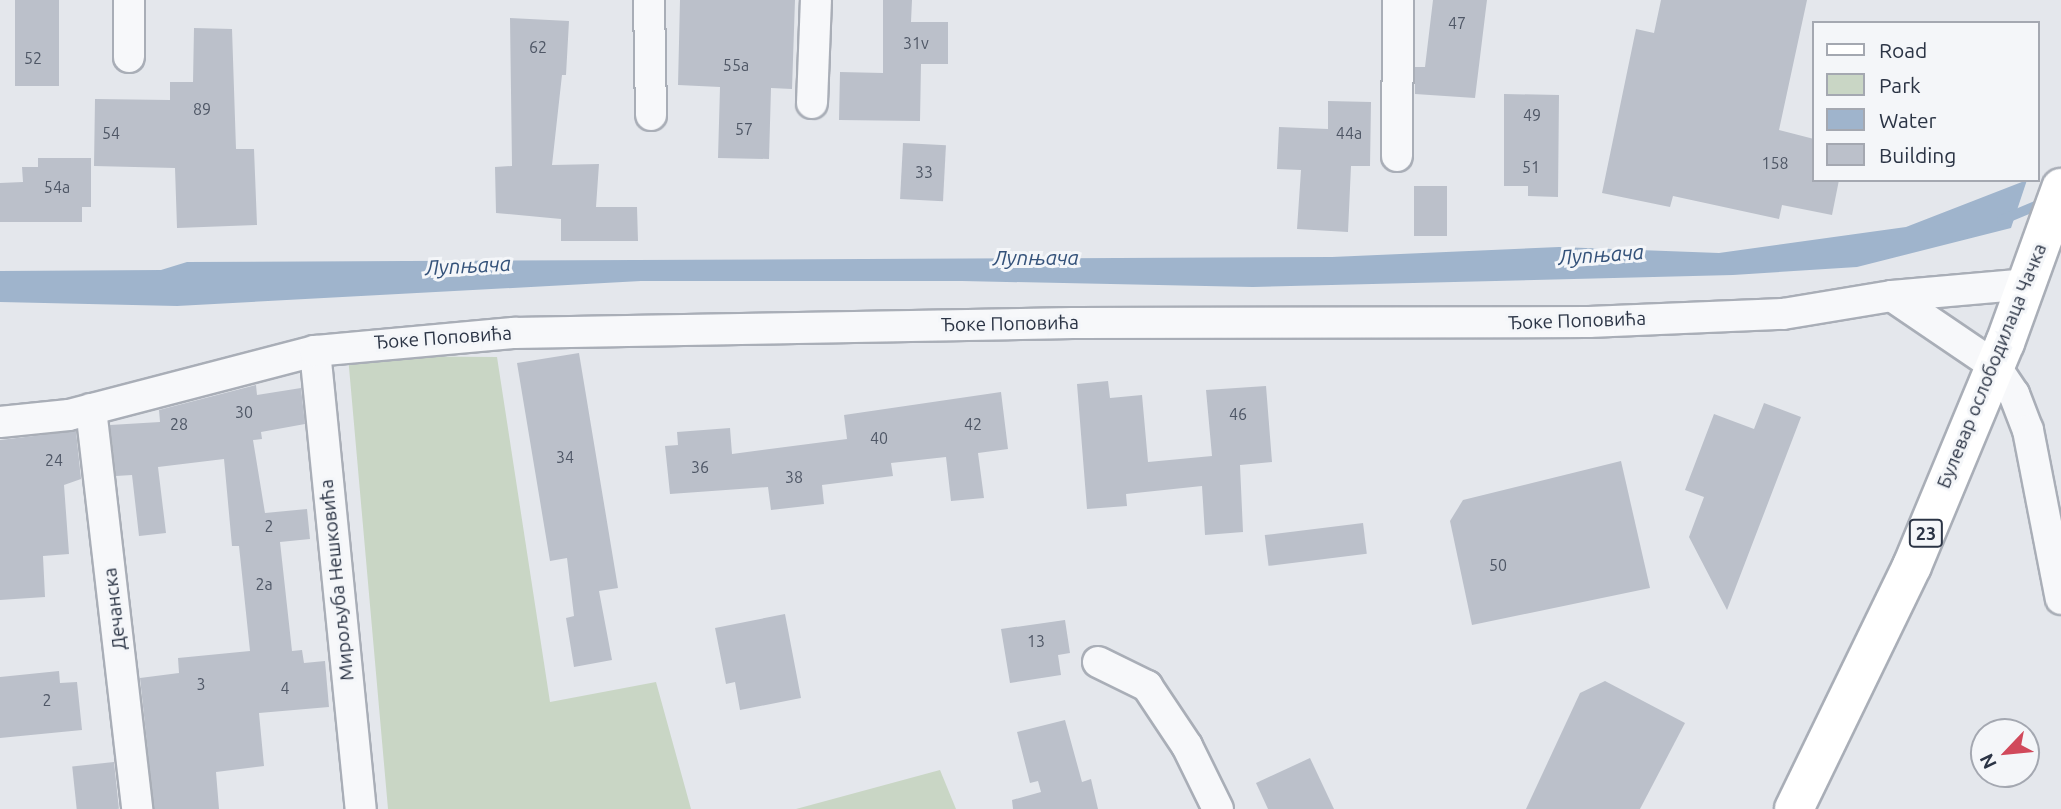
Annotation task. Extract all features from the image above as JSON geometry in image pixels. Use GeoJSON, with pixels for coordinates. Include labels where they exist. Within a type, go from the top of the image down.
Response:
{"type":"FeatureCollection","features":[{"type":"Feature","properties":{"kind":"main road","name":"Булевар ослободилаца Чачка"},"geometry":{"type":"LineString","coordinates":[[1794,809],[1912,566],[2028,284],[2051,247],[2061,188]]}},
{"type":"Feature","properties":{"kind":"street"},"geometry":{"type":"LineString","coordinates":[[128,57],[129,0]]}},
{"type":"Feature","properties":{"kind":"street"},"geometry":{"type":"LineString","coordinates":[[649,0],[651,115]]}},
{"type":"Feature","properties":{"kind":"street"},"geometry":{"type":"LineString","coordinates":[[812,103],[816,0]]}},
{"type":"Feature","properties":{"kind":"street"},"geometry":{"type":"LineString","coordinates":[[1397,156],[1398,0]]}},
{"type":"Feature","properties":{"kind":"street","name":"Ђоке Поповића"},"geometry":{"type":"LineString","coordinates":[[0,422],[37,421],[91,409],[315,351],[589,330],[1590,322],[1783,314],[1892,296],[2028,284]]}},
{"type":"Feature","properties":{"kind":"street"},"geometry":{"type":"LineString","coordinates":[[1892,296],[1995,366],[2014,394],[2028,430],[2061,599]]}},
{"type":"Feature","properties":{"kind":"street","name":"Мирољуба Нешковића"},"geometry":{"type":"LineString","coordinates":[[315,351],[361,809]]}},
{"type":"Feature","properties":{"kind":"street","name":"Дечанска"},"geometry":{"type":"LineString","coordinates":[[91,409],[136,809]]}},
{"type":"Feature","properties":{"kind":"street"},"geometry":{"type":"LineString","coordinates":[[1098,662],[1147,687],[1187,746],[1218,809]]}},
{"type":"Feature","properties":{"kind":"green space"},"geometry":{"type":"Polygon","coordinates":[[[348,356],[497,357],[550,702],[656,682],[691,809],[388,809],[348,356]]]}},
{"type":"Feature","properties":{"kind":"green space"},"geometry":{"type":"Polygon","coordinates":[[[940,770],[956,809],[796,809],[940,770]]]}},
{"type":"Feature","properties":{"kind":"water"},"geometry":{"type":"Polygon","coordinates":[[[2026,182],[2011,228],[1857,267],[1733,275],[1253,287],[962,281],[641,281],[177,306],[0,302],[0,271],[161,270],[187,262],[1332,257],[1559,247],[1719,253],[1906,227],[2026,182]]]}},
{"type":"Feature","properties":{"kind":"building"},"geometry":{"type":"Polygon","coordinates":[[[15,0],[59,0],[59,86],[15,86],[15,0]]]}},
{"type":"Feature","properties":{"kind":"building"},"geometry":{"type":"Polygon","coordinates":[[[680,0],[795,0],[792,89],[771,88],[769,159],[718,158],[720,87],[678,85],[680,0]]]}},
{"type":"Feature","properties":{"kind":"building"},"geometry":{"type":"Polygon","coordinates":[[[883,0],[912,0],[911,22],[948,22],[948,64],[921,64],[920,121],[839,120],[840,72],[883,73],[883,0]]]}},
{"type":"Feature","properties":{"kind":"building"},"geometry":{"type":"Polygon","coordinates":[[[1433,0],[1487,0],[1475,98],[1415,94],[1415,67],[1425,67],[1433,0]]]}},
{"type":"Feature","properties":{"kind":"building"},"geometry":{"type":"Polygon","coordinates":[[[1661,0],[1807,0],[1779,130],[1812,138],[1812,182],[1839,182],[1832,215],[1782,205],[1779,219],[1673,196],[1670,207],[1602,193],[1636,29],[1654,33],[1661,0]]]}},
{"type":"Feature","properties":{"kind":"building"},"geometry":{"type":"Polygon","coordinates":[[[510,18],[569,21],[566,75],[562,75],[552,165],[599,164],[596,207],[637,207],[638,241],[561,241],[561,219],[496,213],[495,167],[512,166],[510,18]]]}},
{"type":"Feature","properties":{"kind":"building"},"geometry":{"type":"Polygon","coordinates":[[[194,28],[232,29],[236,149],[254,149],[257,225],[177,228],[175,168],[94,166],[95,99],[170,100],[170,82],[193,82],[194,28]]]}},
{"type":"Feature","properties":{"kind":"building"},"geometry":{"type":"Polygon","coordinates":[[[1504,94],[1559,95],[1558,197],[1528,196],[1528,186],[1504,186],[1504,94]]]}},
{"type":"Feature","properties":{"kind":"building"},"geometry":{"type":"Polygon","coordinates":[[[1328,101],[1371,102],[1370,166],[1351,166],[1348,232],[1297,229],[1301,170],[1277,169],[1279,127],[1328,129],[1328,101]]]}},
{"type":"Feature","properties":{"kind":"building"},"geometry":{"type":"Polygon","coordinates":[[[903,143],[946,145],[943,201],[900,199],[903,143]]]}},
{"type":"Feature","properties":{"kind":"building"},"geometry":{"type":"Polygon","coordinates":[[[38,158],[91,158],[91,207],[82,207],[82,222],[0,222],[0,183],[23,182],[22,167],[38,167],[38,158]]]}},
{"type":"Feature","properties":{"kind":"building"},"geometry":{"type":"Polygon","coordinates":[[[1414,186],[1447,186],[1447,236],[1414,236],[1414,186]]]}},
{"type":"Feature","properties":{"kind":"building"},"geometry":{"type":"Polygon","coordinates":[[[579,353],[618,588],[599,591],[612,660],[574,667],[566,618],[574,616],[567,558],[550,561],[517,363],[579,353]]]}},
{"type":"Feature","properties":{"kind":"building"},"geometry":{"type":"Polygon","coordinates":[[[1108,381],[1110,398],[1142,395],[1148,462],[1212,456],[1206,390],[1266,386],[1272,462],[1240,465],[1243,532],[1205,535],[1202,486],[1126,494],[1127,506],[1087,509],[1077,384],[1108,381]]]}},
{"type":"Feature","properties":{"kind":"building"},"geometry":{"type":"Polygon","coordinates":[[[256,385],[257,395],[301,388],[305,424],[261,432],[262,439],[253,440],[265,513],[307,509],[310,539],[280,542],[292,651],[302,650],[304,663],[325,661],[329,707],[259,713],[264,766],[216,772],[219,809],[154,809],[140,678],[179,673],[178,658],[250,651],[239,546],[232,546],[224,459],[158,467],[166,533],[139,536],[132,475],[116,476],[110,425],[160,422],[159,410],[256,385]]]}},
{"type":"Feature","properties":{"kind":"building"},"geometry":{"type":"Polygon","coordinates":[[[1001,392],[1008,449],[978,453],[984,498],[951,501],[946,457],[891,463],[893,476],[822,485],[824,504],[771,510],[768,487],[670,494],[665,446],[678,445],[677,432],[730,428],[732,454],[847,439],[844,415],[1001,392]]]}},
{"type":"Feature","properties":{"kind":"building"},"geometry":{"type":"Polygon","coordinates":[[[1764,403],[1801,417],[1727,610],[1689,537],[1704,497],[1685,490],[1714,414],[1754,429],[1764,403]]]}},
{"type":"Feature","properties":{"kind":"building"},"geometry":{"type":"Polygon","coordinates":[[[76,431],[81,479],[64,485],[69,554],[43,556],[45,597],[0,600],[0,440],[76,431]]]}},
{"type":"Feature","properties":{"kind":"building"},"geometry":{"type":"Polygon","coordinates":[[[1621,461],[1650,588],[1472,625],[1450,521],[1463,500],[1621,461]]]}},
{"type":"Feature","properties":{"kind":"building"},"geometry":{"type":"Polygon","coordinates":[[[1363,523],[1367,554],[1269,566],[1265,535],[1363,523]]]}},
{"type":"Feature","properties":{"kind":"building"},"geometry":{"type":"Polygon","coordinates":[[[785,614],[801,698],[740,710],[735,682],[726,684],[715,628],[785,614]]]}},
{"type":"Feature","properties":{"kind":"building"},"geometry":{"type":"Polygon","coordinates":[[[1065,620],[1070,653],[1058,655],[1061,675],[1010,683],[1001,629],[1065,620]]]}},
{"type":"Feature","properties":{"kind":"building"},"geometry":{"type":"Polygon","coordinates":[[[59,671],[60,683],[77,682],[82,730],[0,738],[0,677],[59,671]]]}},
{"type":"Feature","properties":{"kind":"building"},"geometry":{"type":"Polygon","coordinates":[[[1605,681],[1685,723],[1640,809],[1526,809],[1580,693],[1605,681]]]}},
{"type":"Feature","properties":{"kind":"building"},"geometry":{"type":"Polygon","coordinates":[[[1065,720],[1082,782],[1091,779],[1098,809],[1013,809],[1012,800],[1041,792],[1038,781],[1030,783],[1017,732],[1065,720]]]}},
{"type":"Feature","properties":{"kind":"building"},"geometry":{"type":"Polygon","coordinates":[[[1310,758],[1334,809],[1268,809],[1256,783],[1310,758]]]}},
{"type":"Feature","properties":{"kind":"building"},"geometry":{"type":"Polygon","coordinates":[[[114,762],[119,809],[77,809],[72,766],[114,762]]]}},
{"type":"Feature","properties":{"kind":"waterway","name":"Лупњача"},"geometry":{"type":"LineString","coordinates":[[2002,220],[2045,202]]}}]}
